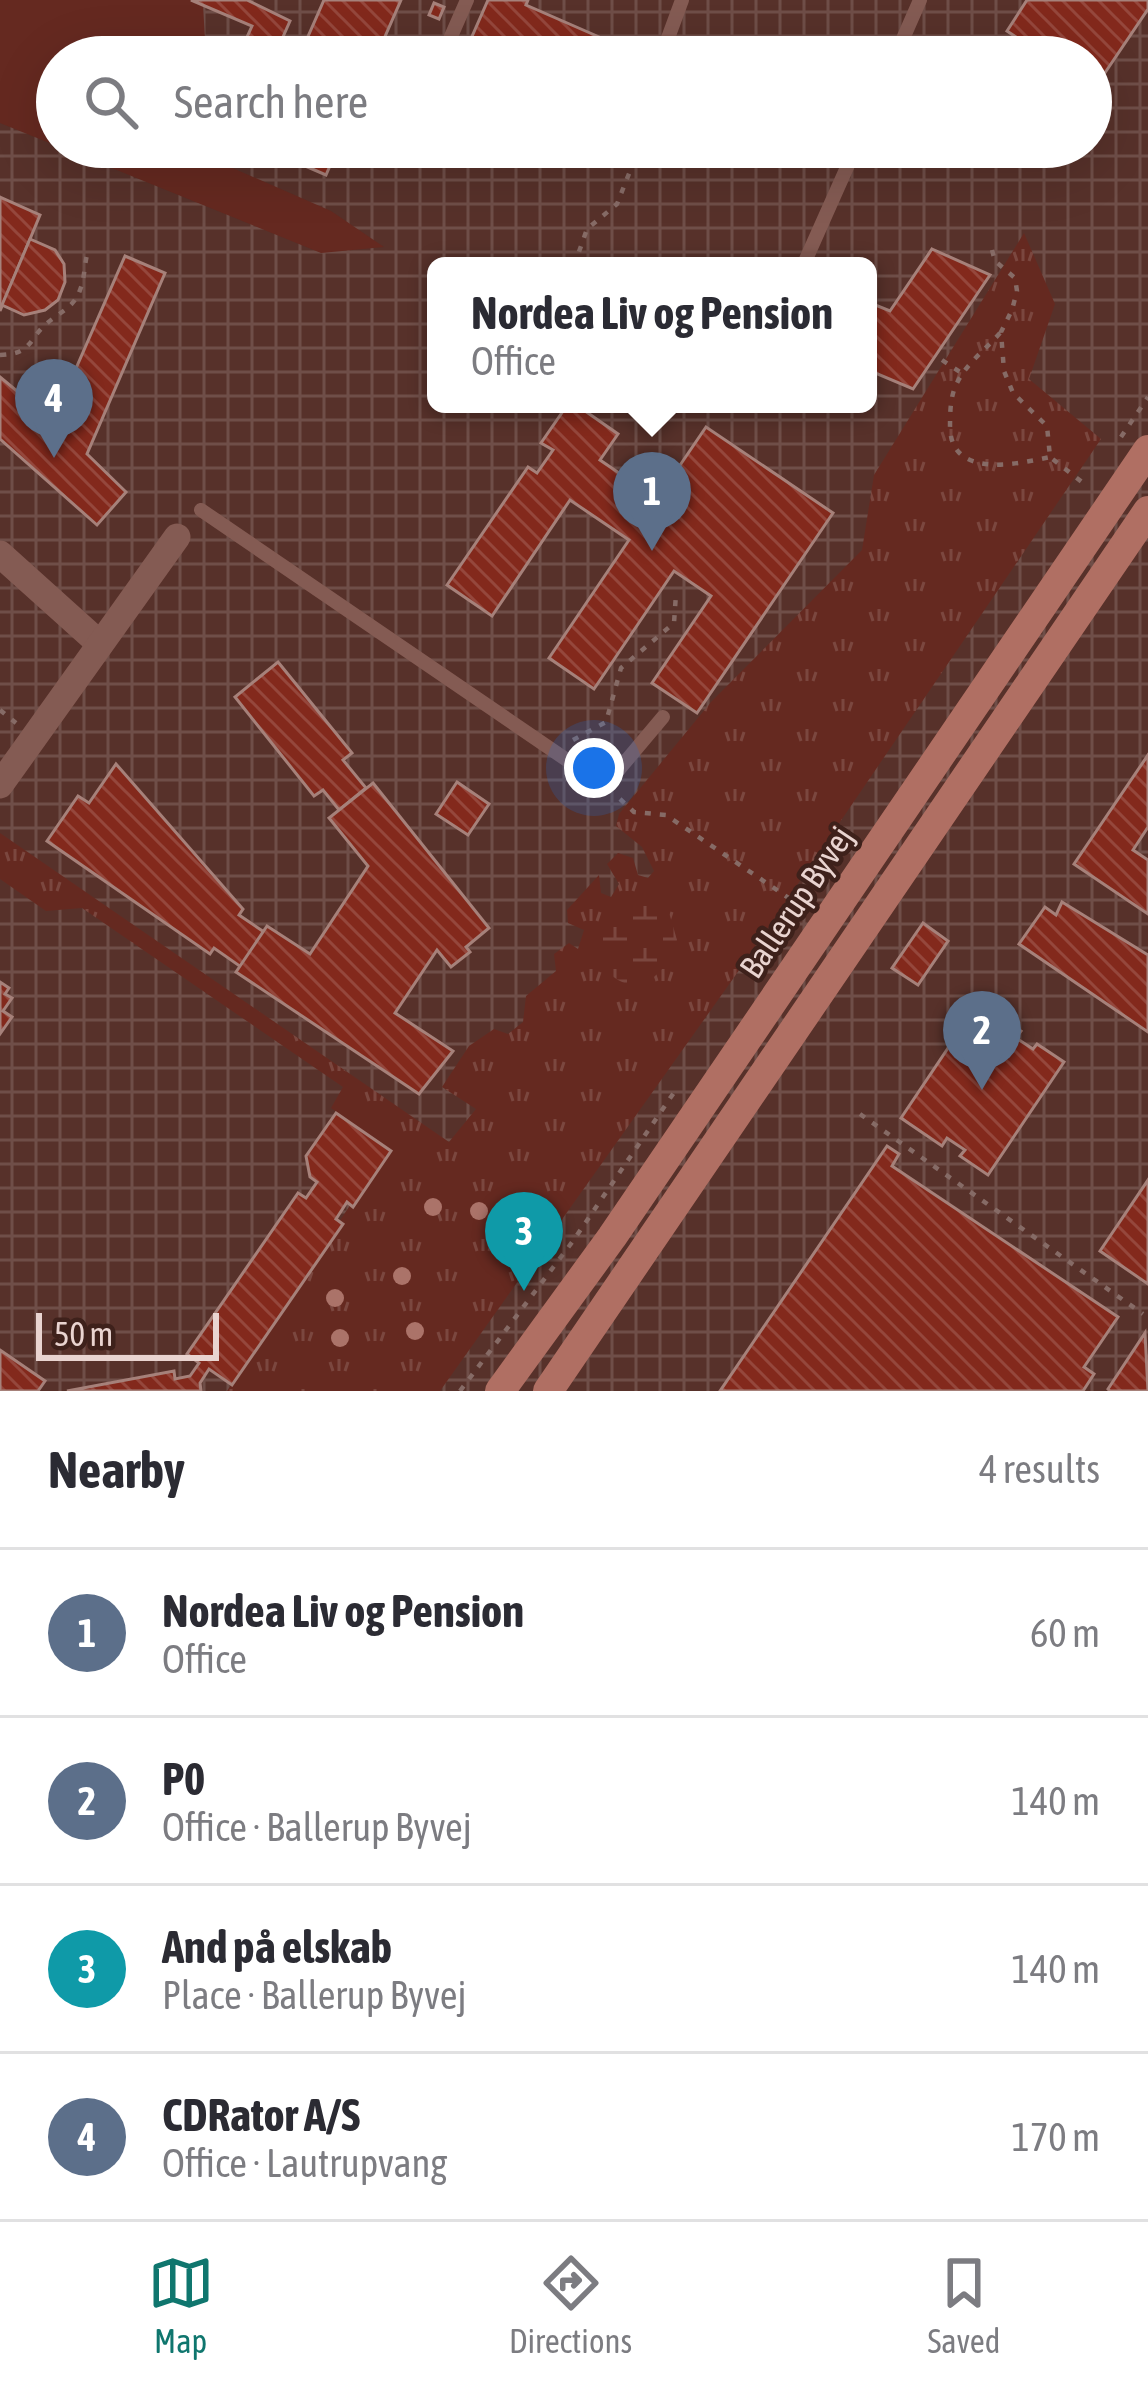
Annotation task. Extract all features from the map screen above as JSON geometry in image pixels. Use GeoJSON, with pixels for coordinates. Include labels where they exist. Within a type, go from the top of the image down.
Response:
{"type":"FeatureCollection","features":[{"type":"Feature","properties":{"kind":"main road","name":"Ballerup Byvej"},"geometry":{"type":"LineString","coordinates":[[500,1391],[612,1237],[1148,450]]}},
{"type":"Feature","properties":{"kind":"main road","name":"Ballerup Byvej"},"geometry":{"type":"LineString","coordinates":[[548,1391],[1148,511]]}},
{"type":"Feature","properties":{"kind":"street"},"geometry":{"type":"LineString","coordinates":[[0,785],[177,538]]}},
{"type":"Feature","properties":{"kind":"street"},"geometry":{"type":"LineString","coordinates":[[0,554],[100,644]]}},
{"type":"Feature","properties":{"kind":"lane"},"geometry":{"type":"LineString","coordinates":[[451,36],[467,0]]}},
{"type":"Feature","properties":{"kind":"lane"},"geometry":{"type":"LineString","coordinates":[[669,36],[682,0]]}},
{"type":"Feature","properties":{"kind":"lane"},"geometry":{"type":"LineString","coordinates":[[904,36],[920,0]]}},
{"type":"Feature","properties":{"kind":"lane"},"geometry":{"type":"LineString","coordinates":[[807,257],[847,168]]}},
{"type":"Feature","properties":{"kind":"lane"},"geometry":{"type":"LineString","coordinates":[[201,510],[605,786],[663,717]]}},
{"type":"Feature","properties":{"kind":"path"},"geometry":{"type":"LineString","coordinates":[[577,257],[587,229],[617,204],[632,168]]}},
{"type":"Feature","properties":{"kind":"path"},"geometry":{"type":"LineString","coordinates":[[992,250],[995,261],[1016,278],[1017,291],[1001,332],[954,388],[951,442],[959,454],[978,464],[1050,457]]}},
{"type":"Feature","properties":{"kind":"path"},"geometry":{"type":"LineString","coordinates":[[0,356],[32,345],[42,327],[74,301],[88,251]]}},
{"type":"Feature","properties":{"kind":"path"},"geometry":{"type":"LineString","coordinates":[[1001,332],[1004,371],[1013,393],[1047,426],[1050,457],[1088,487]]}},
{"type":"Feature","properties":{"kind":"path"},"geometry":{"type":"LineString","coordinates":[[942,361],[963,374]]}},
{"type":"Feature","properties":{"kind":"path"},"geometry":{"type":"LineString","coordinates":[[1112,451],[1148,397]]}},
{"type":"Feature","properties":{"kind":"path"},"geometry":{"type":"LineString","coordinates":[[561,755],[572,740],[606,722],[621,668],[674,623],[676,594]]}},
{"type":"Feature","properties":{"kind":"path"},"geometry":{"type":"LineString","coordinates":[[605,786],[634,812],[666,815],[802,908]]}},
{"type":"Feature","properties":{"kind":"path"},"geometry":{"type":"LineString","coordinates":[[460,1391],[573,1240],[680,1084]]}},
{"type":"Feature","properties":{"kind":"path"},"geometry":{"type":"LineString","coordinates":[[860,1114],[1143,1314]]}},
{"type":"Feature","properties":{"kind":"shaded area"},"geometry":{"type":"Polygon","coordinates":[[[0,0],[1148,0],[1148,1391],[0,1391],[0,0]]]}},
{"type":"Feature","properties":{"kind":"green space"},"geometry":{"type":"Polygon","coordinates":[[[0,0],[192,0],[203,5],[205,36],[36,36],[36,138],[0,123],[0,0]]]}},
{"type":"Feature","properties":{"kind":"green space"},"geometry":{"type":"Polygon","coordinates":[[[112,168],[233,168],[331,211],[384,247],[321,253],[112,168]]]}},
{"type":"Feature","properties":{"kind":"green space"},"geometry":{"type":"Polygon","coordinates":[[[1024,233],[1055,304],[1029,379],[1101,439],[735,976],[440,1391],[227,1391],[388,1148],[331,1108],[343,1087],[82,908],[46,911],[0,879],[0,833],[449,1142],[476,1109],[442,1087],[469,1046],[494,1029],[508,1034],[523,1022],[526,996],[556,971],[554,954],[569,943],[578,949],[584,930],[568,923],[567,910],[599,875],[601,893],[611,897],[619,884],[607,864],[618,853],[633,858],[638,875],[648,878],[654,871],[642,847],[616,826],[619,814],[711,702],[862,550],[874,475],[1024,233]]]}},
{"type":"Feature","properties":{"kind":"green space"},"geometry":{"type":"Polygon","coordinates":[[[623,899],[655,899],[668,909],[677,940],[666,965],[643,988],[611,975],[599,953],[603,926],[623,899]]]}},
{"type":"Feature","properties":{"kind":"building"},"geometry":{"type":"Polygon","coordinates":[[[191,0],[247,0],[290,21],[283,36],[248,36],[252,26],[191,0]]]}},
{"type":"Feature","properties":{"kind":"building"},"geometry":{"type":"Polygon","coordinates":[[[324,0],[401,0],[385,36],[308,36],[324,0]]]}},
{"type":"Feature","properties":{"kind":"building"},"geometry":{"type":"Polygon","coordinates":[[[488,0],[528,0],[526,5],[597,36],[472,36],[488,0]]]}},
{"type":"Feature","properties":{"kind":"building"},"geometry":{"type":"Polygon","coordinates":[[[1027,0],[1148,0],[1148,9],[1112,62],[1112,36],[1014,36],[1007,31],[1027,0]]]}},
{"type":"Feature","properties":{"kind":"building"},"geometry":{"type":"Polygon","coordinates":[[[434,3],[444,7],[439,19],[429,15],[434,3]]]}},
{"type":"Feature","properties":{"kind":"building"},"geometry":{"type":"Polygon","coordinates":[[[0,197],[40,215],[0,311],[0,197]]]}},
{"type":"Feature","properties":{"kind":"building"},"geometry":{"type":"Polygon","coordinates":[[[30,239],[55,250],[64,264],[65,282],[58,300],[45,310],[24,315],[2,305],[30,239]]]}},
{"type":"Feature","properties":{"kind":"building"},"geometry":{"type":"Polygon","coordinates":[[[932,249],[990,275],[913,389],[877,374],[877,306],[890,311],[932,249]]]}},
{"type":"Feature","properties":{"kind":"building"},"geometry":{"type":"Polygon","coordinates":[[[125,256],[165,273],[87,454],[126,492],[97,525],[0,439],[0,377],[53,421],[125,256]]]}},
{"type":"Feature","properties":{"kind":"building"},"geometry":{"type":"Polygon","coordinates":[[[562,413],[588,413],[618,434],[600,460],[657,499],[706,427],[833,513],[697,713],[652,683],[711,596],[674,571],[594,689],[549,658],[629,540],[570,500],[492,616],[447,585],[528,467],[537,473],[553,450],[541,443],[562,413]]]}},
{"type":"Feature","properties":{"kind":"building"},"geometry":{"type":"Polygon","coordinates":[[[278,662],[352,753],[343,760],[366,788],[339,810],[323,790],[314,796],[235,697],[278,662]]]}},
{"type":"Feature","properties":{"kind":"building"},"geometry":{"type":"Polygon","coordinates":[[[1148,755],[1148,827],[1133,850],[1148,860],[1148,914],[1074,864],[1148,755]]]}},
{"type":"Feature","properties":{"kind":"building"},"geometry":{"type":"Polygon","coordinates":[[[116,764],[243,909],[239,915],[264,932],[241,967],[214,948],[210,954],[47,841],[78,796],[89,803],[116,764]]]}},
{"type":"Feature","properties":{"kind":"building"},"geometry":{"type":"Polygon","coordinates":[[[457,782],[489,804],[468,835],[436,814],[457,782]]]}},
{"type":"Feature","properties":{"kind":"building"},"geometry":{"type":"Polygon","coordinates":[[[373,783],[489,928],[451,967],[437,950],[395,1013],[453,1051],[419,1094],[236,972],[267,926],[310,954],[368,866],[329,818],[373,783]]]}},
{"type":"Feature","properties":{"kind":"building"},"geometry":{"type":"Polygon","coordinates":[[[1062,902],[1148,955],[1148,1032],[1019,944],[1045,907],[1056,915],[1062,902]]]}},
{"type":"Feature","properties":{"kind":"building"},"geometry":{"type":"Polygon","coordinates":[[[923,923],[948,941],[918,985],[892,968],[923,923]]]}},
{"type":"Feature","properties":{"kind":"building"},"geometry":{"type":"Polygon","coordinates":[[[0,982],[12,998],[3,1011],[12,1017],[0,1034],[0,982]]]}},
{"type":"Feature","properties":{"kind":"building"},"geometry":{"type":"Polygon","coordinates":[[[979,1002],[1021,1031],[1016,1038],[1033,1049],[1037,1044],[1064,1062],[988,1175],[960,1156],[965,1150],[947,1138],[942,1146],[901,1118],[979,1002]]]}},
{"type":"Feature","properties":{"kind":"building"},"geometry":{"type":"Polygon","coordinates":[[[336,1113],[391,1151],[353,1207],[347,1202],[336,1219],[343,1224],[232,1385],[209,1369],[200,1383],[201,1391],[67,1391],[174,1371],[175,1379],[190,1376],[199,1363],[187,1354],[298,1193],[306,1198],[317,1182],[310,1177],[306,1156],[336,1113]]]}},
{"type":"Feature","properties":{"kind":"building"},"geometry":{"type":"Polygon","coordinates":[[[887,1146],[899,1154],[892,1166],[1118,1317],[1084,1367],[1094,1374],[1083,1391],[720,1391],[887,1146]]]}},
{"type":"Feature","properties":{"kind":"building"},"geometry":{"type":"Polygon","coordinates":[[[1148,1180],[1148,1284],[1100,1251],[1148,1180]]]}},
{"type":"Feature","properties":{"kind":"building"},"geometry":{"type":"Polygon","coordinates":[[[1145,1333],[1148,1391],[1110,1391],[1108,1389],[1145,1333]]]}},
{"type":"Feature","properties":{"kind":"building"},"geometry":{"type":"Polygon","coordinates":[[[0,1350],[45,1381],[38,1391],[0,1391],[0,1350]]]}},
{"type":"Feature","properties":{"kind":"place","name":"CDRator A/S"},"geometry":{"type":"Point","coordinates":[54,458]}},
{"type":"Feature","properties":{"kind":"place","name":"Nordea Liv og Pension"},"geometry":{"type":"Point","coordinates":[652,551]}},
{"type":"Feature","properties":{"kind":"place","name":"P0"},"geometry":{"type":"Point","coordinates":[982,1090]}},
{"type":"Feature","properties":{"kind":"place","name":"And på elskab"},"geometry":{"type":"Point","coordinates":[524,1291]}}]}
